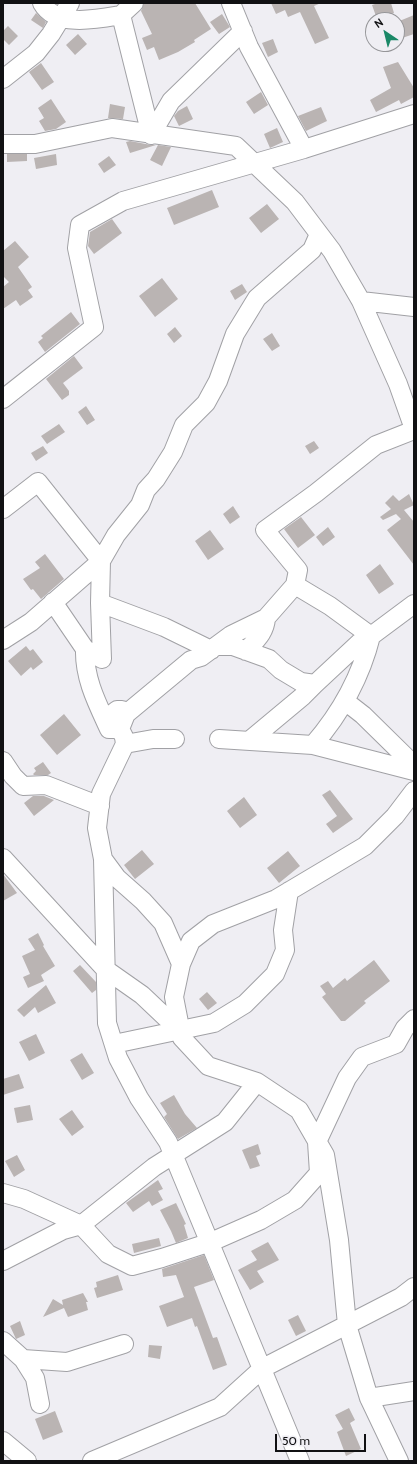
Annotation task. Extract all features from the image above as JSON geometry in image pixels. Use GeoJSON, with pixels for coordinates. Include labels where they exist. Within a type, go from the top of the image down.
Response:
{"type":"FeatureCollection","features":[{"type":"Feature","properties":{"kind":"street"},"geometry":{"type":"LineString","coordinates":[[42,3],[54,15],[66,10]]}},
{"type":"Feature","properties":{"kind":"street"},"geometry":{"type":"LineString","coordinates":[[66,10],[81,22],[121,15],[134,3]]}},
{"type":"Feature","properties":{"kind":"street"},"geometry":{"type":"LineString","coordinates":[[231,3],[249,47],[304,149]]}},
{"type":"Feature","properties":{"kind":"street"},"geometry":{"type":"LineString","coordinates":[[3,79],[36,53],[51,34],[66,10]]}},
{"type":"Feature","properties":{"kind":"street"},"geometry":{"type":"LineString","coordinates":[[121,15],[151,135]]}},
{"type":"Feature","properties":{"kind":"street"},"geometry":{"type":"LineString","coordinates":[[151,135],[171,101],[242,31]]}},
{"type":"Feature","properties":{"kind":"street"},"geometry":{"type":"LineString","coordinates":[[3,399],[94,327],[77,248],[80,225],[123,201],[254,162],[304,149],[414,114]]}},
{"type":"Feature","properties":{"kind":"street"},"geometry":{"type":"LineString","coordinates":[[3,144],[35,144],[112,128],[151,135],[236,146],[295,202],[332,251],[361,301],[398,384],[414,429],[376,445],[316,493],[265,530],[298,570],[295,585],[266,618],[231,635],[213,648],[178,669],[120,729],[101,794],[97,828],[103,859],[107,1023],[118,1058],[139,1098],[168,1142],[174,1154],[300,1461]]}},
{"type":"Feature","properties":{"kind":"street"},"geometry":{"type":"LineString","coordinates":[[3,640],[31,622],[102,560],[116,535],[140,505],[146,490],[156,479],[173,452],[184,425],[206,403],[218,381],[234,334],[257,298],[312,250],[319,234]]}},
{"type":"Feature","properties":{"kind":"street"},"geometry":{"type":"LineString","coordinates":[[361,301],[414,307]]}},
{"type":"Feature","properties":{"kind":"street"},"geometry":{"type":"LineString","coordinates":[[3,509],[38,482],[102,560],[100,602],[102,660],[86,649],[53,602]]}},
{"type":"Feature","properties":{"kind":"street"},"geometry":{"type":"LineString","coordinates":[[295,585],[330,606],[371,636]]}},
{"type":"Feature","properties":{"kind":"street"},"geometry":{"type":"LineString","coordinates":[[100,602],[213,648],[232,646],[265,658],[301,682],[315,684]]}},
{"type":"Feature","properties":{"kind":"street"},"geometry":{"type":"LineString","coordinates":[[249,741],[303,696],[359,643],[371,636],[414,604]]}},
{"type":"Feature","properties":{"kind":"street"},"geometry":{"type":"LineString","coordinates":[[246,651],[259,637],[266,626],[266,618]]}},
{"type":"Feature","properties":{"kind":"street"},"geometry":{"type":"LineString","coordinates":[[313,745],[345,701],[362,668],[371,636]]}},
{"type":"Feature","properties":{"kind":"street"},"geometry":{"type":"LineString","coordinates":[[259,637],[265,658]]}},
{"type":"Feature","properties":{"kind":"street"},"geometry":{"type":"LineString","coordinates":[[86,649],[85,665],[90,686],[120,729],[153,739],[176,739]]}},
{"type":"Feature","properties":{"kind":"street"},"geometry":{"type":"LineString","coordinates":[[345,701],[363,715],[414,765]]}},
{"type":"Feature","properties":{"kind":"street"},"geometry":{"type":"LineString","coordinates":[[219,739],[313,745],[414,771]]}},
{"type":"Feature","properties":{"kind":"street"},"geometry":{"type":"LineString","coordinates":[[3,761],[13,776],[23,786],[46,785],[100,806]]}},
{"type":"Feature","properties":{"kind":"street"},"geometry":{"type":"LineString","coordinates":[[399,1461],[369,1398],[347,1325],[337,1233],[325,1155],[299,1110],[258,1082],[208,1066],[182,1038],[174,997],[181,964],[191,941],[213,924],[276,899],[365,846],[395,816],[414,791]]}},
{"type":"Feature","properties":{"kind":"street"},"geometry":{"type":"LineString","coordinates":[[3,858],[105,969],[142,995],[180,1031]]}},
{"type":"Feature","properties":{"kind":"street"},"geometry":{"type":"LineString","coordinates":[[103,859],[117,878],[143,901],[163,923],[181,964]]}},
{"type":"Feature","properties":{"kind":"street"},"geometry":{"type":"LineString","coordinates":[[114,1044],[214,1023],[245,1004],[275,974],[285,950],[283,930],[289,891]]}},
{"type":"Feature","properties":{"kind":"street"},"geometry":{"type":"LineString","coordinates":[[3,1193],[24,1199],[81,1225],[108,1254],[132,1266],[211,1242],[260,1220],[295,1200],[319,1172],[317,1142],[347,1078],[362,1056],[396,1044],[405,1028],[414,1019]]}},
{"type":"Feature","properties":{"kind":"street"},"geometry":{"type":"LineString","coordinates":[[3,1261],[63,1230],[81,1225],[174,1154],[225,1122],[258,1082]]}},
{"type":"Feature","properties":{"kind":"street"},"geometry":{"type":"LineString","coordinates":[[92,1461],[220,1407],[262,1368],[401,1297],[414,1287]]}},
{"type":"Feature","properties":{"kind":"street"},"geometry":{"type":"LineString","coordinates":[[3,1341],[23,1359],[35,1378],[40,1404]]}},
{"type":"Feature","properties":{"kind":"street"},"geometry":{"type":"LineString","coordinates":[[23,1359],[67,1362],[124,1344]]}},
{"type":"Feature","properties":{"kind":"street"},"geometry":{"type":"LineString","coordinates":[[369,1398],[414,1390]]}},
{"type":"Feature","properties":{"kind":"street"},"geometry":{"type":"LineString","coordinates":[[3,1441],[27,1461]]}},
{"type":"Feature","properties":{"kind":"building"},"geometry":{"type":"Polygon","coordinates":[[[144,3],[195,3],[211,29],[194,40],[195,42],[178,52],[159,60],[154,47],[147,50],[142,38],[152,34],[141,11],[144,3]]]}},
{"type":"Feature","properties":{"kind":"building"},"geometry":{"type":"Polygon","coordinates":[[[271,3],[321,3],[314,6],[329,38],[315,44],[300,12],[288,17],[285,10],[276,14],[271,3]]]}},
{"type":"Feature","properties":{"kind":"building"},"geometry":{"type":"Polygon","coordinates":[[[378,3],[391,3],[394,12],[374,12],[372,5],[378,3]]]}},
{"type":"Feature","properties":{"kind":"building"},"geometry":{"type":"Polygon","coordinates":[[[36,13],[46,22],[43,28],[31,20],[36,13]]]}},
{"type":"Feature","properties":{"kind":"building"},"geometry":{"type":"Polygon","coordinates":[[[222,14],[230,27],[219,34],[210,22],[222,14]]]}},
{"type":"Feature","properties":{"kind":"building"},"geometry":{"type":"Polygon","coordinates":[[[414,15],[414,34],[405,37],[405,19],[414,15]]]}},
{"type":"Feature","properties":{"kind":"building"},"geometry":{"type":"Polygon","coordinates":[[[8,26],[18,36],[9,45],[3,39],[3,31],[8,26]]]}},
{"type":"Feature","properties":{"kind":"building"},"geometry":{"type":"Polygon","coordinates":[[[78,34],[87,44],[75,55],[66,45],[78,34]]]}},
{"type":"Feature","properties":{"kind":"building"},"geometry":{"type":"Polygon","coordinates":[[[273,39],[278,52],[268,57],[262,43],[273,39]]]}},
{"type":"Feature","properties":{"kind":"building"},"geometry":{"type":"Polygon","coordinates":[[[398,62],[414,88],[414,97],[401,104],[399,100],[376,112],[370,100],[391,88],[383,67],[398,62]]]}},
{"type":"Feature","properties":{"kind":"building"},"geometry":{"type":"Polygon","coordinates":[[[41,63],[54,82],[42,90],[29,72],[41,63]]]}},
{"type":"Feature","properties":{"kind":"building"},"geometry":{"type":"Polygon","coordinates":[[[261,92],[268,105],[254,114],[246,102],[261,92]]]}},
{"type":"Feature","properties":{"kind":"building"},"geometry":{"type":"Polygon","coordinates":[[[51,99],[66,122],[56,129],[45,131],[39,121],[44,118],[38,108],[51,99]]]}},
{"type":"Feature","properties":{"kind":"building"},"geometry":{"type":"Polygon","coordinates":[[[110,104],[125,107],[123,119],[108,118],[110,104]]]}},
{"type":"Feature","properties":{"kind":"building"},"geometry":{"type":"Polygon","coordinates":[[[187,106],[193,119],[179,126],[174,116],[178,111],[187,106]]]}},
{"type":"Feature","properties":{"kind":"building"},"geometry":{"type":"Polygon","coordinates":[[[321,107],[327,121],[306,131],[298,116],[321,107]]]}},
{"type":"Feature","properties":{"kind":"building"},"geometry":{"type":"Polygon","coordinates":[[[277,128],[283,142],[270,148],[264,134],[277,128]]]}},
{"type":"Feature","properties":{"kind":"building"},"geometry":{"type":"Polygon","coordinates":[[[130,141],[156,145],[130,153],[126,142],[130,141]]]}},
{"type":"Feature","properties":{"kind":"building"},"geometry":{"type":"Polygon","coordinates":[[[158,145],[171,147],[162,166],[150,160],[158,145]]]}},
{"type":"Feature","properties":{"kind":"building"},"geometry":{"type":"Polygon","coordinates":[[[7,154],[27,154],[27,161],[7,162],[7,154]]]}},
{"type":"Feature","properties":{"kind":"building"},"geometry":{"type":"Polygon","coordinates":[[[56,154],[57,165],[36,169],[34,158],[56,154]]]}},
{"type":"Feature","properties":{"kind":"building"},"geometry":{"type":"Polygon","coordinates":[[[109,156],[116,165],[104,173],[98,164],[109,156]]]}},
{"type":"Feature","properties":{"kind":"building"},"geometry":{"type":"Polygon","coordinates":[[[212,190],[219,207],[174,225],[167,208],[212,190]]]}},
{"type":"Feature","properties":{"kind":"building"},"geometry":{"type":"Polygon","coordinates":[[[267,204],[279,219],[261,233],[249,218],[267,204]]]}},
{"type":"Feature","properties":{"kind":"building"},"geometry":{"type":"Polygon","coordinates":[[[112,219],[122,233],[94,254],[88,246],[90,232],[112,219]]]}},
{"type":"Feature","properties":{"kind":"building"},"geometry":{"type":"Polygon","coordinates":[[[15,241],[29,257],[18,267],[32,287],[28,290],[33,297],[20,306],[16,300],[3,309],[3,287],[9,282],[3,276],[3,251],[15,241]]]}},
{"type":"Feature","properties":{"kind":"building"},"geometry":{"type":"Polygon","coordinates":[[[162,278],[178,299],[155,317],[139,296],[162,278]]]}},
{"type":"Feature","properties":{"kind":"building"},"geometry":{"type":"Polygon","coordinates":[[[242,284],[247,292],[235,300],[230,291],[242,284]]]}},
{"type":"Feature","properties":{"kind":"building"},"geometry":{"type":"Polygon","coordinates":[[[71,312],[80,324],[45,352],[38,342],[43,338],[41,336],[71,312]]]}},
{"type":"Feature","properties":{"kind":"building"},"geometry":{"type":"Polygon","coordinates":[[[175,327],[182,336],[174,343],[167,334],[175,327]]]}},
{"type":"Feature","properties":{"kind":"building"},"geometry":{"type":"Polygon","coordinates":[[[272,333],[280,346],[272,351],[263,339],[272,333]]]}},
{"type":"Feature","properties":{"kind":"building"},"geometry":{"type":"Polygon","coordinates":[[[74,356],[83,368],[63,383],[69,391],[69,395],[62,400],[46,379],[74,356]]]}},
{"type":"Feature","properties":{"kind":"building"},"geometry":{"type":"Polygon","coordinates":[[[86,406],[95,420],[87,425],[78,412],[86,406]]]}},
{"type":"Feature","properties":{"kind":"building"},"geometry":{"type":"Polygon","coordinates":[[[59,424],[65,432],[47,444],[41,436],[59,424]]]}},
{"type":"Feature","properties":{"kind":"building"},"geometry":{"type":"Polygon","coordinates":[[[314,441],[319,448],[310,454],[305,446],[314,441]]]}},
{"type":"Feature","properties":{"kind":"building"},"geometry":{"type":"Polygon","coordinates":[[[43,446],[48,453],[36,461],[31,453],[43,446]]]}},
{"type":"Feature","properties":{"kind":"building"},"geometry":{"type":"Polygon","coordinates":[[[409,494],[414,505],[404,510],[414,522],[414,565],[387,530],[401,519],[396,514],[383,520],[380,517],[391,509],[385,503],[393,495],[399,501],[409,494]]]}},
{"type":"Feature","properties":{"kind":"building"},"geometry":{"type":"Polygon","coordinates":[[[233,506],[240,517],[230,524],[223,514],[233,506]]]}},
{"type":"Feature","properties":{"kind":"building"},"geometry":{"type":"Polygon","coordinates":[[[301,517],[315,535],[298,548],[284,529],[301,517]]]}},
{"type":"Feature","properties":{"kind":"building"},"geometry":{"type":"Polygon","coordinates":[[[328,527],[335,537],[323,546],[316,537],[328,527]]]}},
{"type":"Feature","properties":{"kind":"building"},"geometry":{"type":"Polygon","coordinates":[[[210,530],[224,549],[208,560],[195,541],[210,530]]]}},
{"type":"Feature","properties":{"kind":"building"},"geometry":{"type":"Polygon","coordinates":[[[45,554],[64,579],[41,599],[33,589],[31,590],[23,579],[40,568],[35,562],[45,554]]]}},
{"type":"Feature","properties":{"kind":"building"},"geometry":{"type":"Polygon","coordinates":[[[380,564],[394,584],[379,594],[366,575],[380,564]]]}},
{"type":"Feature","properties":{"kind":"building"},"geometry":{"type":"Polygon","coordinates":[[[26,646],[30,651],[33,649],[43,662],[33,670],[31,667],[21,676],[8,661],[26,646]]]}},
{"type":"Feature","properties":{"kind":"building"},"geometry":{"type":"Polygon","coordinates":[[[64,714],[81,735],[57,755],[40,735],[64,714]]]}},
{"type":"Feature","properties":{"kind":"building"},"geometry":{"type":"Polygon","coordinates":[[[43,762],[51,773],[48,775],[34,775],[33,774],[36,771],[34,768],[43,762]]]}},
{"type":"Feature","properties":{"kind":"building"},"geometry":{"type":"Polygon","coordinates":[[[330,790],[353,819],[333,833],[326,824],[337,816],[322,795],[330,790]]]}},
{"type":"Feature","properties":{"kind":"building"},"geometry":{"type":"Polygon","coordinates":[[[33,796],[44,796],[54,800],[34,816],[24,803],[33,796]]]}},
{"type":"Feature","properties":{"kind":"building"},"geometry":{"type":"Polygon","coordinates":[[[244,797],[257,815],[240,828],[227,811],[244,797]]]}},
{"type":"Feature","properties":{"kind":"building"},"geometry":{"type":"Polygon","coordinates":[[[142,850],[154,864],[135,879],[124,865],[142,850]]]}},
{"type":"Feature","properties":{"kind":"building"},"geometry":{"type":"Polygon","coordinates":[[[288,851],[300,866],[279,883],[267,868],[288,851]]]}},
{"type":"Feature","properties":{"kind":"building"},"geometry":{"type":"Polygon","coordinates":[[[3,874],[17,893],[3,901],[3,874]]]}},
{"type":"Feature","properties":{"kind":"building"},"geometry":{"type":"Polygon","coordinates":[[[38,933],[44,945],[43,946],[55,966],[41,975],[44,981],[28,988],[23,977],[30,974],[22,956],[35,950],[28,939],[38,933]]]}},
{"type":"Feature","properties":{"kind":"building"},"geometry":{"type":"Polygon","coordinates":[[[374,960],[390,981],[364,1001],[366,1003],[345,1021],[341,1021],[322,997],[326,994],[320,986],[328,981],[333,988],[345,978],[347,981],[374,960]]]}},
{"type":"Feature","properties":{"kind":"building"},"geometry":{"type":"Polygon","coordinates":[[[80,965],[96,982],[96,990],[92,993],[73,971],[80,965]]]}},
{"type":"Feature","properties":{"kind":"building"},"geometry":{"type":"Polygon","coordinates":[[[46,985],[56,1003],[38,1013],[35,1007],[24,1017],[17,1010],[46,985]]]}},
{"type":"Feature","properties":{"kind":"building"},"geometry":{"type":"Polygon","coordinates":[[[207,992],[217,1003],[208,1010],[199,999],[207,992]]]}},
{"type":"Feature","properties":{"kind":"building"},"geometry":{"type":"Polygon","coordinates":[[[36,1034],[45,1053],[29,1061],[19,1042],[36,1034]]]}},
{"type":"Feature","properties":{"kind":"building"},"geometry":{"type":"Polygon","coordinates":[[[82,1053],[94,1073],[82,1080],[70,1060],[82,1053]]]}},
{"type":"Feature","properties":{"kind":"building"},"geometry":{"type":"Polygon","coordinates":[[[19,1074],[24,1088],[3,1095],[3,1079],[19,1074]]]}},
{"type":"Feature","properties":{"kind":"building"},"geometry":{"type":"Polygon","coordinates":[[[174,1095],[185,1114],[197,1128],[178,1139],[164,1117],[167,1114],[160,1103],[174,1095]]]}},
{"type":"Feature","properties":{"kind":"building"},"geometry":{"type":"Polygon","coordinates":[[[30,1105],[33,1120],[17,1123],[14,1108],[30,1105]]]}},
{"type":"Feature","properties":{"kind":"building"},"geometry":{"type":"Polygon","coordinates":[[[72,1110],[84,1127],[72,1136],[59,1119],[72,1110]]]}},
{"type":"Feature","properties":{"kind":"building"},"geometry":{"type":"Polygon","coordinates":[[[258,1144],[261,1154],[256,1156],[260,1166],[250,1169],[242,1150],[258,1144]]]}},
{"type":"Feature","properties":{"kind":"building"},"geometry":{"type":"Polygon","coordinates":[[[17,1155],[25,1170],[14,1177],[5,1161],[17,1155]]]}},
{"type":"Feature","properties":{"kind":"building"},"geometry":{"type":"Polygon","coordinates":[[[158,1180],[163,1189],[158,1191],[163,1200],[152,1206],[149,1201],[133,1212],[126,1203],[158,1180]]]}},
{"type":"Feature","properties":{"kind":"building"},"geometry":{"type":"Polygon","coordinates":[[[176,1203],[186,1224],[184,1225],[188,1238],[176,1243],[160,1210],[176,1203]]]}},
{"type":"Feature","properties":{"kind":"building"},"geometry":{"type":"Polygon","coordinates":[[[159,1238],[161,1246],[134,1253],[132,1244],[159,1238]]]}},
{"type":"Feature","properties":{"kind":"building"},"geometry":{"type":"Polygon","coordinates":[[[268,1242],[279,1260],[257,1271],[264,1282],[250,1290],[238,1270],[257,1260],[251,1251],[268,1242]]]}},
{"type":"Feature","properties":{"kind":"building"},"geometry":{"type":"Polygon","coordinates":[[[204,1255],[214,1280],[194,1287],[213,1338],[217,1337],[227,1365],[213,1370],[197,1326],[195,1327],[192,1318],[167,1327],[159,1306],[184,1297],[176,1275],[163,1277],[162,1269],[204,1255]]]}},
{"type":"Feature","properties":{"kind":"building"},"geometry":{"type":"Polygon","coordinates":[[[118,1275],[123,1290],[97,1298],[94,1288],[97,1287],[96,1282],[118,1275]]]}},
{"type":"Feature","properties":{"kind":"building"},"geometry":{"type":"Polygon","coordinates":[[[83,1293],[88,1302],[86,1302],[88,1310],[68,1317],[64,1308],[43,1317],[53,1299],[63,1305],[62,1300],[83,1293]]]}},
{"type":"Feature","properties":{"kind":"building"},"geometry":{"type":"Polygon","coordinates":[[[298,1315],[306,1331],[296,1336],[288,1320],[298,1315]]]}},
{"type":"Feature","properties":{"kind":"building"},"geometry":{"type":"Polygon","coordinates":[[[20,1321],[25,1335],[16,1339],[10,1326],[20,1321]]]}},
{"type":"Feature","properties":{"kind":"building"},"geometry":{"type":"Polygon","coordinates":[[[149,1345],[162,1346],[160,1359],[148,1357],[149,1345]]]}},
{"type":"Feature","properties":{"kind":"building"},"geometry":{"type":"Polygon","coordinates":[[[349,1408],[355,1420],[350,1423],[361,1449],[346,1456],[337,1432],[343,1429],[335,1415],[349,1408]]]}},
{"type":"Feature","properties":{"kind":"building"},"geometry":{"type":"Polygon","coordinates":[[[55,1411],[63,1432],[43,1440],[35,1419],[55,1411]]]}}]}
